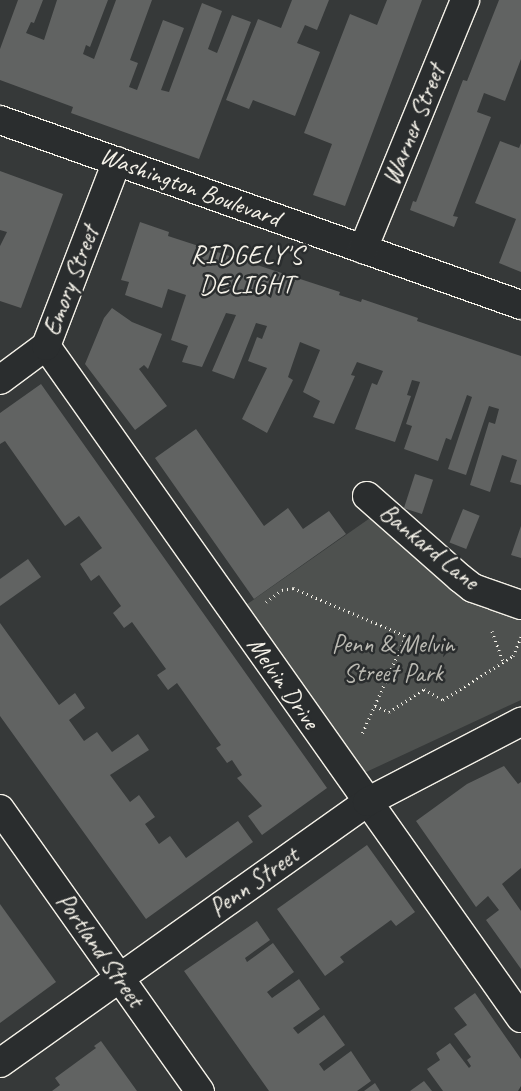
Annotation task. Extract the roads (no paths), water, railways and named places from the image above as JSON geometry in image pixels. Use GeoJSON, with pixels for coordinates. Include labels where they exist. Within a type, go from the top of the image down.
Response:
{"type":"FeatureCollection","features":[{"type":"Feature","properties":{"kind":"street","name":"Warner Street"},"geometry":{"type":"LineString","coordinates":[[363,249],[465,0]]}},
{"type":"Feature","properties":{"kind":"street","name":"Washington Boulevard"},"geometry":{"type":"LineString","coordinates":[[0,120],[521,305]]}},
{"type":"Feature","properties":{"kind":"street","name":"Emory Street"},"geometry":{"type":"LineString","coordinates":[[0,380],[46,346],[117,161]]}},
{"type":"Feature","properties":{"kind":"street","name":"Melvin Drive"},"geometry":{"type":"LineString","coordinates":[[46,346],[521,1018]]}},
{"type":"Feature","properties":{"kind":"street","name":"Bankard Lane"},"geometry":{"type":"LineString","coordinates":[[367,496],[473,588],[521,605]]}},
{"type":"Feature","properties":{"kind":"street","name":"Penn Street"},"geometry":{"type":"LineString","coordinates":[[0,1063],[367,802],[521,722]]}},
{"type":"Feature","properties":{"kind":"street","name":"Portland Street"},"geometry":{"type":"LineString","coordinates":[[0,809],[200,1091]]}},
{"type":"Feature","properties":{"kind":"district","name":"RIDGELY'S DELIGHT"},"geometry":{"type":"Point","coordinates":[247,270]}},
{"type":"Feature","properties":{"kind":"park label","name":"Penn & Melvin Street Park"},"geometry":{"type":"Point","coordinates":[393,660]}}]}
